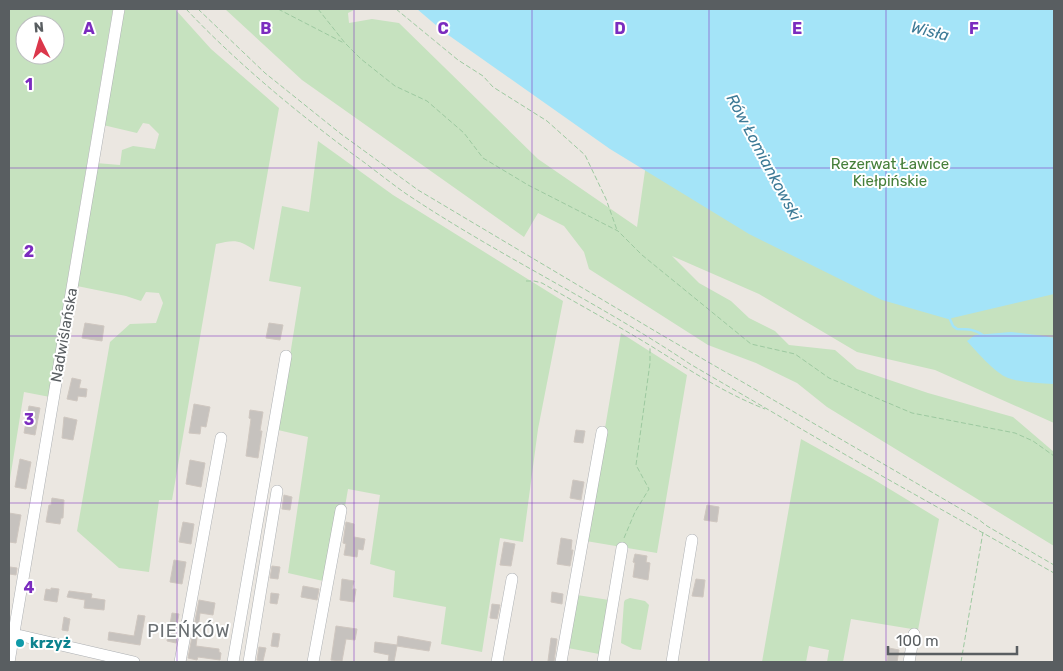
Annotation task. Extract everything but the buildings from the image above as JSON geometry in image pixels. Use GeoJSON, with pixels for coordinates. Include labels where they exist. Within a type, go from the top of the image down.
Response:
{"type":"FeatureCollection","features":[{"type":"Feature","properties":{"kind":"street","name":"Nadwiślańska"},"geometry":{"type":"LineString","coordinates":[[9,662],[11,634],[119,9]]}},
{"type":"Feature","properties":{"kind":"street"},"geometry":{"type":"LineString","coordinates":[[233,662],[286,356]]}},
{"type":"Feature","properties":{"kind":"street"},"geometry":{"type":"LineString","coordinates":[[562,662],[602,432]]}},
{"type":"Feature","properties":{"kind":"street"},"geometry":{"type":"LineString","coordinates":[[180,662],[221,438]]}},
{"type":"Feature","properties":{"kind":"street"},"geometry":{"type":"LineString","coordinates":[[249,662],[277,491]]}},
{"type":"Feature","properties":{"kind":"street"},"geometry":{"type":"LineString","coordinates":[[313,662],[341,510]]}},
{"type":"Feature","properties":{"kind":"street"},"geometry":{"type":"LineString","coordinates":[[672,662],[692,540]]}},
{"type":"Feature","properties":{"kind":"street"},"geometry":{"type":"LineString","coordinates":[[603,662],[622,548]]}},
{"type":"Feature","properties":{"kind":"street"},"geometry":{"type":"LineString","coordinates":[[497,662],[512,579]]}},
{"type":"Feature","properties":{"kind":"street"},"geometry":{"type":"LineString","coordinates":[[11,634],[129,662]]}},
{"type":"Feature","properties":{"kind":"street"},"geometry":{"type":"LineString","coordinates":[[909,662],[914,634]]}},
{"type":"Feature","properties":{"kind":"path"},"geometry":{"type":"LineString","coordinates":[[186,9],[247,69],[296,111],[405,192],[770,411],[1054,573]]}},
{"type":"Feature","properties":{"kind":"path"},"geometry":{"type":"LineString","coordinates":[[198,9],[265,73],[341,134],[418,190],[1054,565]]}},
{"type":"Feature","properties":{"kind":"path"},"geometry":{"type":"LineString","coordinates":[[278,9],[345,43]]}},
{"type":"Feature","properties":{"kind":"path"},"geometry":{"type":"LineString","coordinates":[[318,9],[345,43],[396,86],[427,101],[464,133],[483,158],[528,185],[618,231],[642,256],[751,344],[795,354],[829,378],[912,413],[1015,433],[1033,441],[1054,456]]}},
{"type":"Feature","properties":{"kind":"path"},"geometry":{"type":"LineString","coordinates":[[396,9],[458,60],[483,76],[493,87],[546,121],[585,155],[606,199],[618,231]]}},
{"type":"Feature","properties":{"kind":"path"},"geometry":{"type":"LineString","coordinates":[[526,281],[542,283],[712,384],[742,400],[770,411]]}},
{"type":"Feature","properties":{"kind":"path"},"geometry":{"type":"LineString","coordinates":[[622,548],[624,538],[635,512],[650,489],[636,464],[650,363],[650,346]]}},
{"type":"Feature","properties":{"kind":"path"},"geometry":{"type":"LineString","coordinates":[[961,662],[983,532]]}},
{"type":"Feature","properties":{"kind":"green space"},"geometry":{"type":"Polygon","coordinates":[[[9,9],[113,9],[65,295],[50,397],[24,392],[9,485],[9,9]]]}},
{"type":"Feature","properties":{"kind":"green space"},"geometry":{"type":"Polygon","coordinates":[[[125,9],[175,9],[211,49],[279,108],[254,250],[236,241],[216,244],[172,500],[159,500],[149,572],[119,568],[77,531],[110,342],[130,324],[156,323],[163,303],[159,293],[146,292],[141,301],[77,286],[96,163],[120,165],[122,150],[133,146],[155,149],[159,134],[149,124],[143,123],[137,133],[103,125],[125,9]]]}},
{"type":"Feature","properties":{"kind":"green space","name":"Rezerwat Ławice Kiełpińskie"},"geometry":{"type":"Polygon","coordinates":[[[225,9],[356,9],[348,13],[349,23],[372,19],[399,23],[538,159],[637,227],[668,9],[1054,9],[1054,423],[935,370],[857,352],[759,294],[672,256],[699,283],[731,301],[749,318],[775,331],[789,345],[835,350],[857,369],[928,393],[1013,417],[1054,452],[1054,546],[827,407],[797,383],[756,363],[708,345],[589,269],[584,252],[564,226],[538,213],[524,237],[302,80],[225,9]]]}},
{"type":"Feature","properties":{"kind":"green space"},"geometry":{"type":"Polygon","coordinates":[[[318,141],[393,195],[563,301],[538,429],[523,542],[500,538],[482,652],[441,644],[446,607],[393,597],[395,571],[370,564],[380,495],[348,489],[332,583],[288,573],[308,437],[278,430],[301,287],[269,281],[282,206],[309,212],[318,141]]]}},
{"type":"Feature","properties":{"kind":"green space"},"geometry":{"type":"Polygon","coordinates":[[[621,333],[687,375],[657,553],[586,541],[621,333]]]}},
{"type":"Feature","properties":{"kind":"green space"},"geometry":{"type":"Polygon","coordinates":[[[801,439],[873,479],[939,519],[918,630],[851,619],[843,662],[827,662],[829,650],[809,646],[806,662],[762,662],[801,439]]]}},
{"type":"Feature","properties":{"kind":"green space"},"geometry":{"type":"Polygon","coordinates":[[[577,595],[609,600],[599,654],[568,648],[577,595]]]}},
{"type":"Feature","properties":{"kind":"green space"},"geometry":{"type":"Polygon","coordinates":[[[630,598],[645,601],[649,605],[641,650],[633,649],[621,643],[624,602],[630,598]]]}},
{"type":"Feature","properties":{"kind":"water","name":"Rezerwat Ławice Kiełpińskie"},"geometry":{"type":"Polygon","coordinates":[[[417,9],[1054,9],[1054,294],[948,319],[882,300],[749,234],[610,149],[444,32],[417,9]]]}},
{"type":"Feature","properties":{"kind":"water"},"geometry":{"type":"Polygon","coordinates":[[[1011,332],[1054,338],[1054,384],[1025,382],[1008,378],[992,367],[967,341],[975,335],[1011,332]]]}},
{"type":"Feature","properties":{"kind":"waterway","name":"Rów Łomiankowski"},"geometry":{"type":"LineString","coordinates":[[949,317],[953,326],[957,329],[971,330],[984,336]]}},
{"type":"Feature","properties":{"kind":"place","name":"krzyż"},"geometry":{"type":"Point","coordinates":[20,643]}},
{"type":"Feature","properties":{"kind":"district","name":"PIEŃKÓW"},"geometry":{"type":"Point","coordinates":[189,631]}},
{"type":"Feature","properties":{"kind":"water label","name":"Wisła"},"geometry":{"type":"Point","coordinates":[930,31]}}]}
